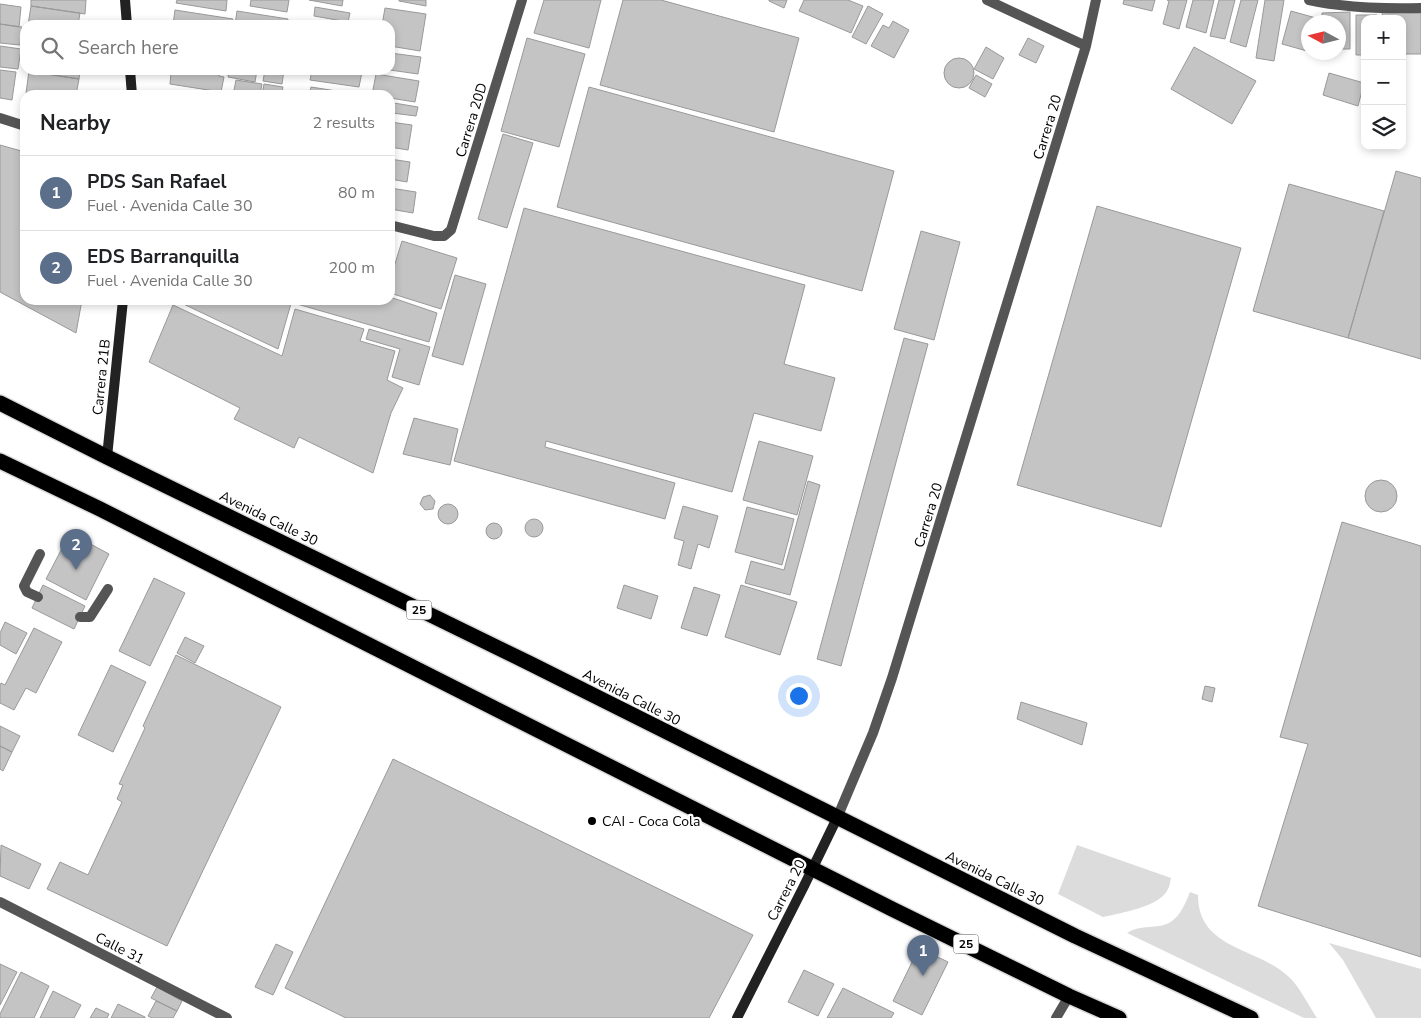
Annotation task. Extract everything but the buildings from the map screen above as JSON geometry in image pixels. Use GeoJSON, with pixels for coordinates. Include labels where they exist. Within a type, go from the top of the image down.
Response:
{"type":"FeatureCollection","features":[{"type":"Feature","properties":{"kind":"highway","name":"Avenida Calle 30"},"geometry":{"type":"LineString","coordinates":[[0,403],[529,663],[1075,936],[1251,1018]]}},
{"type":"Feature","properties":{"kind":"highway","name":"25"},"geometry":{"type":"LineString","coordinates":[[0,461],[100,509],[1069,996],[1119,1018]]}},
{"type":"Feature","properties":{"kind":"street"},"geometry":{"type":"LineString","coordinates":[[125,0],[127,20]]}},
{"type":"Feature","properties":{"kind":"street","name":"Carrera 20D"},"geometry":{"type":"LineString","coordinates":[[395,226],[434,236],[444,236],[451,230],[522,0]]}},
{"type":"Feature","properties":{"kind":"street"},"geometry":{"type":"LineString","coordinates":[[987,0],[1086,46]]}},
{"type":"Feature","properties":{"kind":"street","name":"Carrera 20"},"geometry":{"type":"LineString","coordinates":[[737,1018],[837,818],[873,733],[892,678],[1086,46],[1096,0]]}},
{"type":"Feature","properties":{"kind":"street"},"geometry":{"type":"LineString","coordinates":[[1309,0],[1330,5],[1371,9],[1421,8]]}},
{"type":"Feature","properties":{"kind":"street"},"geometry":{"type":"LineString","coordinates":[[130,75],[132,90]]}},
{"type":"Feature","properties":{"kind":"street"},"geometry":{"type":"LineString","coordinates":[[0,118],[20,124]]}},
{"type":"Feature","properties":{"kind":"street","name":"Carrera 21B"},"geometry":{"type":"LineString","coordinates":[[107,457],[122,305]]}},
{"type":"Feature","properties":{"kind":"street"},"geometry":{"type":"LineString","coordinates":[[38,597],[27,592],[24,586],[40,554]]}},
{"type":"Feature","properties":{"kind":"street"},"geometry":{"type":"LineString","coordinates":[[80,617],[90,617],[108,589]]}},
{"type":"Feature","properties":{"kind":"street","name":"Calle 31"},"geometry":{"type":"LineString","coordinates":[[0,902],[227,1018]]}},
{"type":"Feature","properties":{"kind":"street"},"geometry":{"type":"LineString","coordinates":[[1056,1018],[1069,996]]}},
{"type":"Feature","properties":{"kind":"shaded area"},"geometry":{"type":"Polygon","coordinates":[[[1077,845],[1171,878],[1169,888],[1164,895],[1148,905],[1103,917],[1058,894],[1077,845]]]}},
{"type":"Feature","properties":{"kind":"shaded area"},"geometry":{"type":"Polygon","coordinates":[[[1190,892],[1198,895],[1201,913],[1208,927],[1219,937],[1276,967],[1289,977],[1317,1018],[1304,1018],[1127,933],[1139,928],[1165,925],[1171,922],[1179,914],[1190,892]]]}},
{"type":"Feature","properties":{"kind":"shaded area"},"geometry":{"type":"Polygon","coordinates":[[[1329,943],[1421,969],[1421,1018],[1376,1018],[1343,960],[1329,943]]]}},
{"type":"Feature","properties":{"kind":"place","name":"EDS Barranquilla"},"geometry":{"type":"Point","coordinates":[76,570]}},
{"type":"Feature","properties":{"kind":"place","name":"CAI - Coca Cola"},"geometry":{"type":"Point","coordinates":[592,821]}},
{"type":"Feature","properties":{"kind":"place","name":"PDS San Rafael"},"geometry":{"type":"Point","coordinates":[923,976]}}]}
